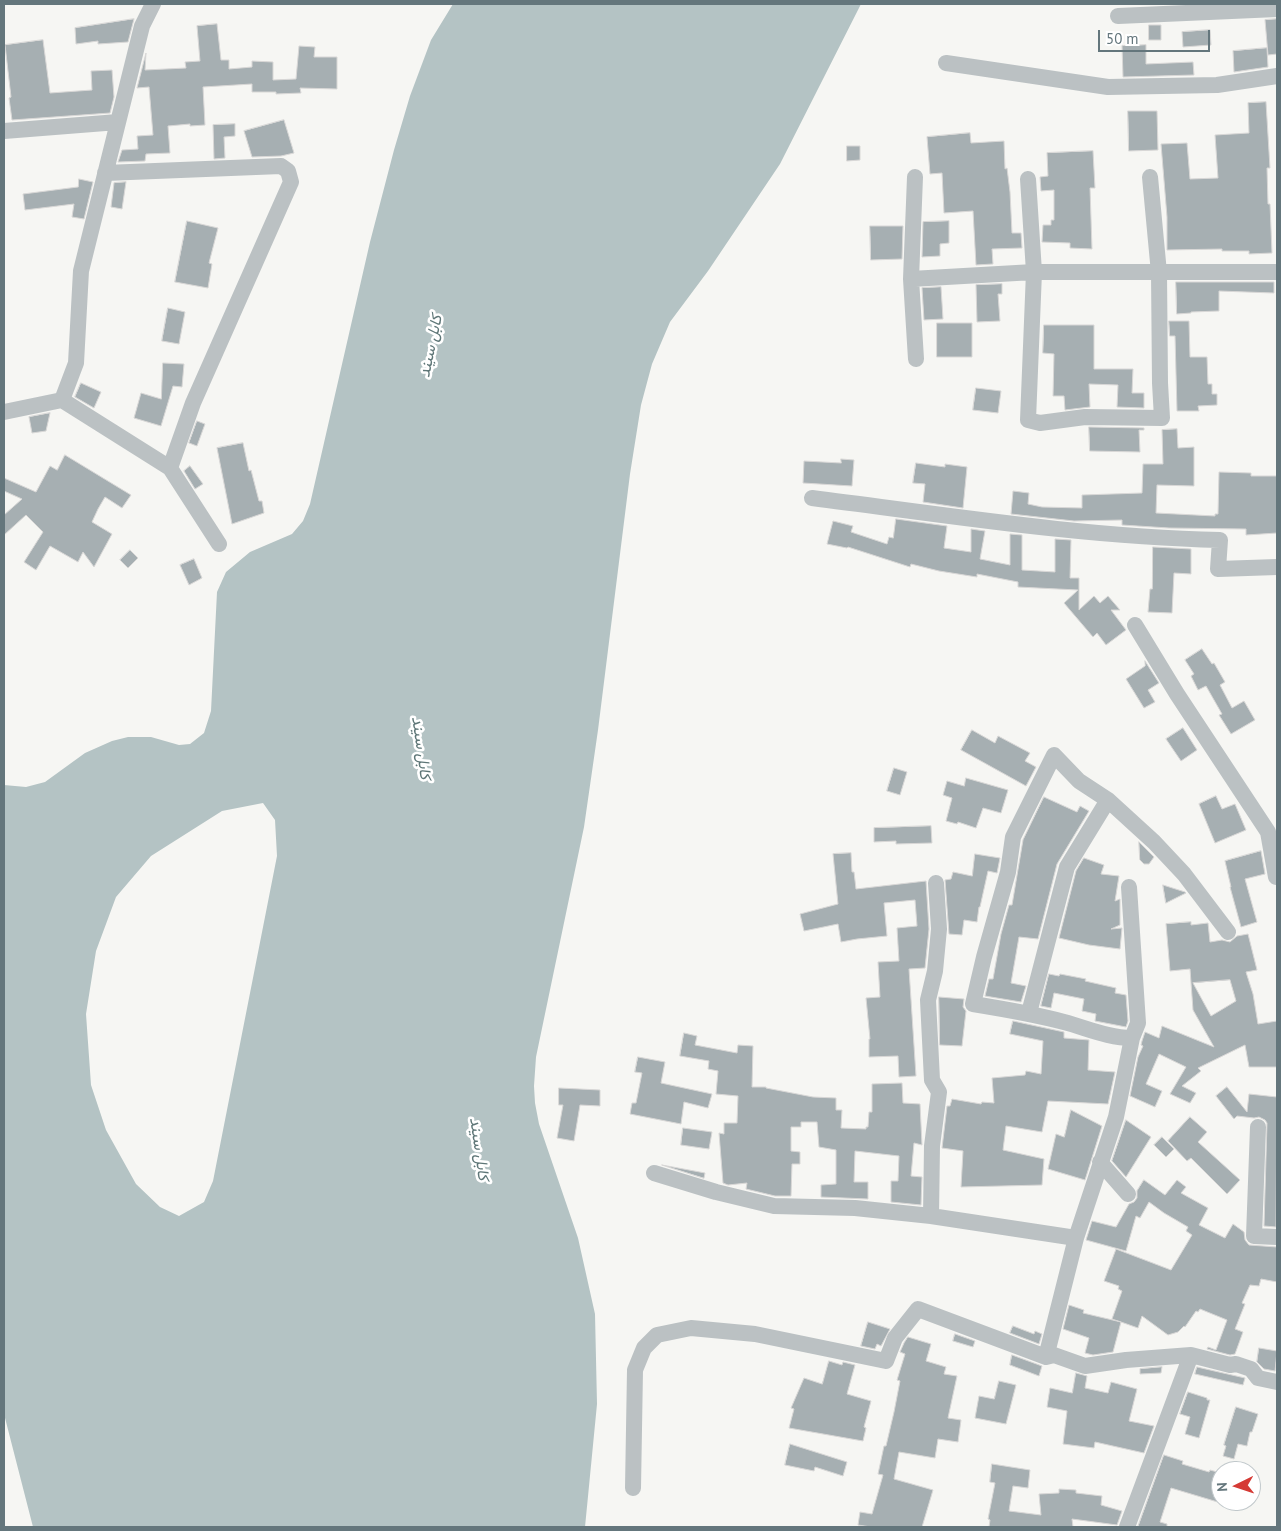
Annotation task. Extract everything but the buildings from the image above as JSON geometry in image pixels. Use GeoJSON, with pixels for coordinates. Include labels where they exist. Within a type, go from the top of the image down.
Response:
{"type":"FeatureCollection","features":[{"type":"Feature","properties":{"kind":"street"},"geometry":{"type":"LineString","coordinates":[[62,400],[76,363],[81,271],[142,26],[153,4]]}},
{"type":"Feature","properties":{"kind":"street"},"geometry":{"type":"LineString","coordinates":[[1118,16],[1277,9]]}},
{"type":"Feature","properties":{"kind":"street"},"geometry":{"type":"LineString","coordinates":[[946,64],[1108,87],[1218,85],[1277,76]]}},
{"type":"Feature","properties":{"kind":"street"},"geometry":{"type":"LineString","coordinates":[[4,132],[118,122]]}},
{"type":"Feature","properties":{"kind":"street"},"geometry":{"type":"LineString","coordinates":[[105,173],[281,166],[288,171],[291,182],[193,403],[170,468]]}},
{"type":"Feature","properties":{"kind":"street"},"geometry":{"type":"LineString","coordinates":[[915,177],[911,279],[916,360]]}},
{"type":"Feature","properties":{"kind":"street"},"geometry":{"type":"LineString","coordinates":[[1028,179],[1034,272],[1028,420],[1040,422],[1084,417],[1162,418],[1158,273],[1150,177]]}},
{"type":"Feature","properties":{"kind":"street"},"geometry":{"type":"LineString","coordinates":[[911,279],[1034,272],[1277,272]]}},
{"type":"Feature","properties":{"kind":"street"},"geometry":{"type":"LineString","coordinates":[[4,412],[62,400],[170,468],[219,544]]}},
{"type":"Feature","properties":{"kind":"street"},"geometry":{"type":"LineString","coordinates":[[812,498],[1049,528],[1172,539],[1220,540],[1218,569],[1277,568]]}},
{"type":"Feature","properties":{"kind":"street"},"geometry":{"type":"LineString","coordinates":[[1135,625],[1268,832],[1277,876]]}},
{"type":"Feature","properties":{"kind":"street"},"geometry":{"type":"LineString","coordinates":[[1132,1038],[1117,1038],[1067,1022],[1029,1013],[974,1004],[984,957],[1008,872],[1012,837],[1054,755],[1079,781],[1108,800],[1154,842],[1178,868],[1228,932]]}},
{"type":"Feature","properties":{"kind":"street"},"geometry":{"type":"LineString","coordinates":[[1029,1013],[1067,867],[1108,800]]}},
{"type":"Feature","properties":{"kind":"street"},"geometry":{"type":"LineString","coordinates":[[931,1216],[932,1146],[939,1092],[932,1080],[928,1000],[933,979],[939,929],[936,883]]}},
{"type":"Feature","properties":{"kind":"street"},"geometry":{"type":"LineString","coordinates":[[1046,1357],[1076,1238],[1116,1117],[1132,1038],[1138,1023],[1129,887]]}},
{"type":"Feature","properties":{"kind":"street"},"geometry":{"type":"LineString","coordinates":[[1258,1127],[1254,1236],[1277,1237]]}},
{"type":"Feature","properties":{"kind":"street"},"geometry":{"type":"LineString","coordinates":[[1100,1162],[1128,1194]]}},
{"type":"Feature","properties":{"kind":"street"},"geometry":{"type":"LineString","coordinates":[[654,1173],[716,1192],[774,1206],[855,1208],[931,1216],[1076,1238]]}},
{"type":"Feature","properties":{"kind":"street"},"geometry":{"type":"LineString","coordinates":[[633,1488],[635,1370],[644,1348],[657,1335],[691,1328],[755,1334],[886,1361],[895,1338],[918,1309],[1046,1357],[1054,1355],[1085,1366],[1126,1360],[1191,1355],[1230,1365],[1236,1364],[1251,1369],[1258,1378],[1277,1382]]}},
{"type":"Feature","properties":{"kind":"street"},"geometry":{"type":"LineString","coordinates":[[1127,1527],[1191,1355]]}},
{"type":"Feature","properties":{"kind":"water","name":"کابل سيند"},"geometry":{"type":"Polygon","coordinates":[[[453,4],[861,4],[780,164],[708,271],[670,322],[652,364],[641,405],[630,474],[584,827],[536,1057],[534,1086],[539,1124],[578,1238],[595,1314],[597,1404],[585,1527],[33,1527],[4,1414],[4,785],[26,787],[45,782],[85,753],[112,741],[128,737],[151,737],[179,745],[190,744],[204,733],[211,711],[217,592],[226,572],[250,552],[292,534],[303,521],[310,504],[370,242],[410,96],[431,40],[453,4]],[[263,803],[222,811],[151,856],[116,897],[96,951],[86,1014],[91,1085],[106,1130],[136,1184],[160,1207],[179,1216],[204,1202],[213,1181],[277,856],[275,820],[263,803]]]}}]}
